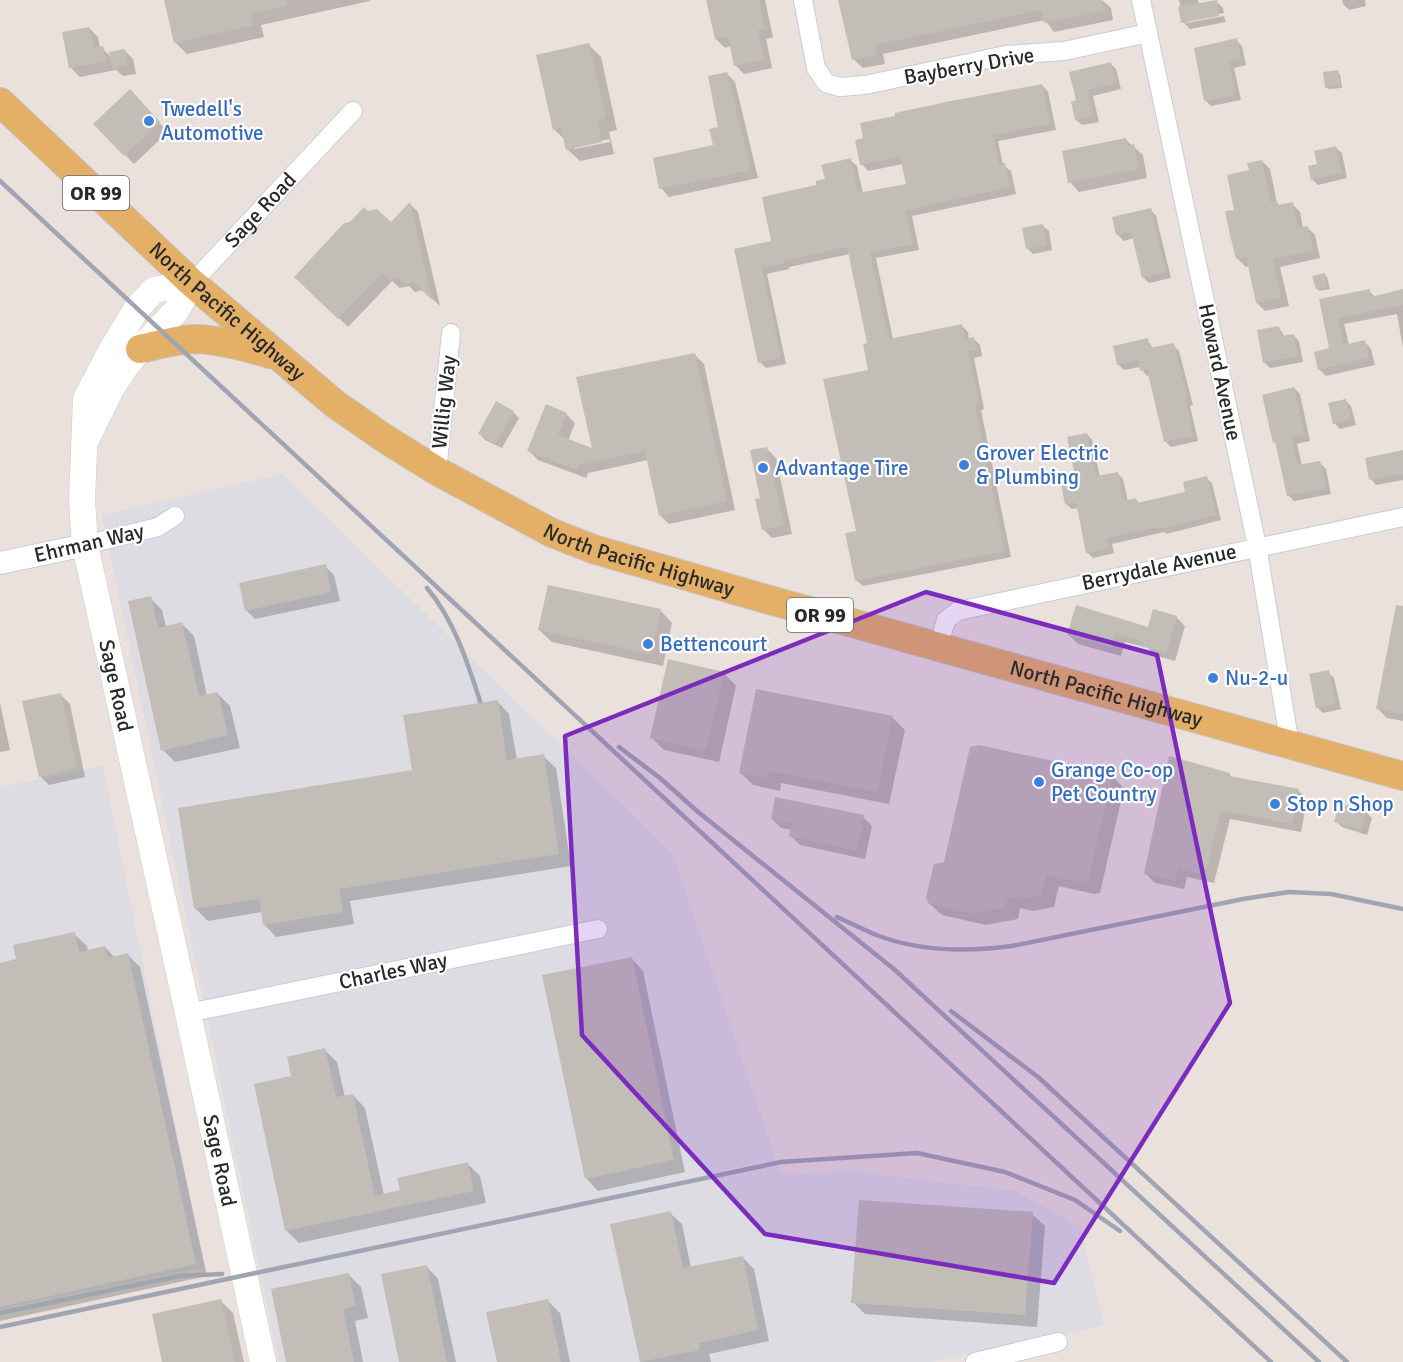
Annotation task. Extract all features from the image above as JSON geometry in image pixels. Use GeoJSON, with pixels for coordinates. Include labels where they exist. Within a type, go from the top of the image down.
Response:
{"type":"FeatureCollection","features":[{"type":"Feature","properties":{"kind":"main road","name":"North Pacific Highway"},"geometry":{"type":"LineString","coordinates":[[0,102],[192,283],[335,404],[437,471],[552,534],[593,549],[938,648],[1403,776]]}},
{"type":"Feature","properties":{"kind":"main road"},"geometry":{"type":"LineString","coordinates":[[85,444],[111,389],[140,349],[176,311],[192,283]]}},
{"type":"Feature","properties":{"kind":"main road","name":"Sage Road"},"geometry":{"type":"LineString","coordinates":[[192,283],[154,290],[137,308],[86,399],[82,501],[85,545],[263,1362]]}},
{"type":"Feature","properties":{"kind":"main road"},"geometry":{"type":"LineString","coordinates":[[140,349],[172,341],[196,339],[239,344],[281,358]]}},
{"type":"Feature","properties":{"kind":"street","name":"Bayberry Drive"},"geometry":{"type":"LineString","coordinates":[[803,0],[816,68],[826,83],[840,87],[858,86],[1006,55],[1064,51],[1148,33]]}},
{"type":"Feature","properties":{"kind":"street","name":"Howard Avenue"},"geometry":{"type":"LineString","coordinates":[[1142,0],[1257,546],[1290,745]]}},
{"type":"Feature","properties":{"kind":"street","name":"Sage Road"},"geometry":{"type":"LineString","coordinates":[[192,283],[353,111]]}},
{"type":"Feature","properties":{"kind":"street","name":"Willig Way"},"geometry":{"type":"LineString","coordinates":[[437,471],[451,333]]}},
{"type":"Feature","properties":{"kind":"street","name":"Ehrman Way"},"geometry":{"type":"LineString","coordinates":[[0,563],[149,529],[175,516]]}},
{"type":"Feature","properties":{"kind":"street","name":"Berrydale Avenue"},"geometry":{"type":"LineString","coordinates":[[938,648],[946,620],[958,611],[1257,546],[1403,517]]}},
{"type":"Feature","properties":{"kind":"street","name":"Charles Way"},"geometry":{"type":"LineString","coordinates":[[188,1013],[598,929]]}},
{"type":"Feature","properties":{"kind":"street"},"geometry":{"type":"LineString","coordinates":[[975,1362],[1058,1342]]}},
{"type":"Feature","properties":{"kind":"highlighted area"},"geometry":{"type":"Polygon","coordinates":[[[926,592],[1157,655],[1230,1003],[1054,1283],[765,1234],[582,1035],[565,736],[926,592]]]}},
{"type":"Feature","properties":{"kind":"shaded area"},"geometry":{"type":"Polygon","coordinates":[[[282,474],[673,854],[781,1175],[851,1171],[1015,1191],[1080,1227],[1104,1326],[930,1362],[279,1362],[102,515],[282,474]]]}},
{"type":"Feature","properties":{"kind":"shaded area"},"geometry":{"type":"Polygon","coordinates":[[[103,766],[204,1267],[0,1308],[0,787],[103,766]]]}},
{"type":"Feature","properties":{"kind":"building"},"geometry":{"type":"Polygon","coordinates":[[[164,0],[286,0],[287,6],[251,14],[254,25],[174,43],[164,0]]]}},
{"type":"Feature","properties":{"kind":"building"},"geometry":{"type":"Polygon","coordinates":[[[706,0],[759,0],[765,29],[758,30],[764,60],[734,66],[728,37],[715,39],[706,0]]]}},
{"type":"Feature","properties":{"kind":"building"},"geometry":{"type":"Polygon","coordinates":[[[838,0],[1102,0],[1105,11],[1044,23],[1041,10],[875,45],[877,55],[852,60],[838,0]]]}},
{"type":"Feature","properties":{"kind":"building"},"geometry":{"type":"Polygon","coordinates":[[[1217,0],[1219,16],[1181,23],[1178,7],[1217,0]]]}},
{"type":"Feature","properties":{"kind":"building"},"geometry":{"type":"Polygon","coordinates":[[[89,27],[94,48],[103,46],[106,61],[69,68],[62,32],[89,27]]]}},
{"type":"Feature","properties":{"kind":"building"},"geometry":{"type":"Polygon","coordinates":[[[1237,38],[1241,60],[1229,62],[1236,94],[1204,101],[1194,48],[1237,38]]]}},
{"type":"Feature","properties":{"kind":"building"},"geometry":{"type":"Polygon","coordinates":[[[589,43],[606,118],[598,120],[602,142],[566,150],[561,128],[553,130],[536,55],[589,43]]]}},
{"type":"Feature","properties":{"kind":"building"},"geometry":{"type":"Polygon","coordinates":[[[125,49],[128,65],[112,68],[109,52],[125,49]]]}},
{"type":"Feature","properties":{"kind":"building"},"geometry":{"type":"Polygon","coordinates":[[[1111,62],[1116,83],[1088,90],[1094,116],[1075,120],[1071,102],[1076,100],[1069,72],[1111,62]]]}},
{"type":"Feature","properties":{"kind":"building"},"geometry":{"type":"Polygon","coordinates":[[[1338,70],[1340,86],[1325,88],[1323,72],[1338,70]]]}},
{"type":"Feature","properties":{"kind":"building"},"geometry":{"type":"Polygon","coordinates":[[[727,72],[751,170],[659,189],[653,158],[713,145],[709,129],[718,127],[708,76],[727,72]]]}},
{"type":"Feature","properties":{"kind":"building"},"geometry":{"type":"Polygon","coordinates":[[[1042,84],[1050,124],[993,135],[999,164],[1005,163],[1010,187],[906,210],[913,244],[870,252],[889,339],[962,324],[965,339],[974,337],[977,350],[968,351],[979,403],[975,404],[1005,551],[855,581],[845,533],[856,531],[823,379],[868,370],[863,344],[867,343],[847,247],[762,268],[781,358],[758,363],[734,249],[771,241],[762,197],[816,185],[816,181],[825,179],[821,165],[851,158],[858,193],[906,184],[900,157],[860,165],[855,140],[863,138],[860,123],[946,102],[1042,84]]]}},
{"type":"Feature","properties":{"kind":"building"},"geometry":{"type":"Polygon","coordinates":[[[130,89],[160,122],[124,156],[93,124],[130,89]]]}},
{"type":"Feature","properties":{"kind":"building"},"geometry":{"type":"Polygon","coordinates":[[[1126,138],[1128,146],[1134,144],[1139,169],[1068,183],[1062,151],[1126,138]]]}},
{"type":"Feature","properties":{"kind":"building"},"geometry":{"type":"Polygon","coordinates":[[[1336,146],[1342,173],[1311,180],[1308,166],[1317,164],[1314,151],[1336,146]]]}},
{"type":"Feature","properties":{"kind":"building"},"geometry":{"type":"Polygon","coordinates":[[[1262,160],[1271,203],[1277,201],[1278,205],[1293,202],[1298,228],[1308,226],[1313,251],[1273,259],[1281,298],[1256,303],[1246,257],[1236,259],[1225,211],[1234,210],[1227,175],[1249,170],[1247,163],[1262,160]]]}},
{"type":"Feature","properties":{"kind":"building"},"geometry":{"type":"Polygon","coordinates":[[[410,202],[432,300],[413,282],[405,284],[398,278],[390,280],[382,273],[338,319],[294,277],[344,223],[350,222],[364,207],[368,211],[377,209],[391,222],[410,202]]]}},
{"type":"Feature","properties":{"kind":"building"},"geometry":{"type":"Polygon","coordinates":[[[1151,208],[1166,272],[1142,278],[1131,232],[1116,235],[1112,217],[1151,208]]]}},
{"type":"Feature","properties":{"kind":"building"},"geometry":{"type":"Polygon","coordinates":[[[1043,224],[1047,245],[1026,249],[1022,228],[1043,224]]]}},
{"type":"Feature","properties":{"kind":"building"},"geometry":{"type":"Polygon","coordinates":[[[1325,273],[1328,287],[1316,289],[1312,276],[1325,273]]]}},
{"type":"Feature","properties":{"kind":"building"},"geometry":{"type":"Polygon","coordinates":[[[1370,289],[1371,297],[1403,289],[1403,305],[1338,318],[1344,345],[1365,340],[1369,358],[1318,370],[1314,352],[1329,348],[1319,299],[1370,289]]]}},
{"type":"Feature","properties":{"kind":"building"},"geometry":{"type":"Polygon","coordinates":[[[1279,326],[1281,336],[1294,334],[1298,356],[1263,363],[1257,330],[1279,326]]]}},
{"type":"Feature","properties":{"kind":"building"},"geometry":{"type":"Polygon","coordinates":[[[1148,338],[1150,348],[1174,343],[1188,400],[1186,400],[1193,436],[1164,442],[1147,369],[1140,371],[1138,360],[1117,365],[1113,346],[1148,338]]]}},
{"type":"Feature","properties":{"kind":"building"},"geometry":{"type":"Polygon","coordinates":[[[695,353],[727,501],[659,516],[645,451],[579,465],[577,470],[527,451],[546,404],[567,413],[558,435],[592,448],[576,377],[695,353]]]}},
{"type":"Feature","properties":{"kind":"building"},"geometry":{"type":"Polygon","coordinates":[[[1294,387],[1305,435],[1292,438],[1298,465],[1320,461],[1326,488],[1287,496],[1262,395],[1294,387]]]}},
{"type":"Feature","properties":{"kind":"building"},"geometry":{"type":"Polygon","coordinates":[[[1346,399],[1351,419],[1333,424],[1328,403],[1346,399]]]}},
{"type":"Feature","properties":{"kind":"building"},"geometry":{"type":"Polygon","coordinates":[[[496,401],[514,411],[496,444],[478,434],[496,401]]]}},
{"type":"Feature","properties":{"kind":"building"},"geometry":{"type":"Polygon","coordinates":[[[1087,433],[1096,476],[1118,472],[1124,501],[1136,498],[1137,503],[1185,492],[1183,482],[1207,476],[1216,515],[1159,529],[1158,527],[1107,538],[1109,548],[1086,553],[1076,502],[1065,504],[1061,485],[1076,482],[1067,437],[1087,433]]]}},
{"type":"Feature","properties":{"kind":"building"},"geometry":{"type":"Polygon","coordinates":[[[767,447],[784,525],[762,530],[755,499],[760,498],[750,450],[767,447]]]}},
{"type":"Feature","properties":{"kind":"building"},"geometry":{"type":"Polygon","coordinates":[[[1403,450],[1403,474],[1369,480],[1365,458],[1403,450]]]}},
{"type":"Feature","properties":{"kind":"building"},"geometry":{"type":"Polygon","coordinates":[[[326,564],[331,592],[245,611],[239,583],[326,564]]]}},
{"type":"Feature","properties":{"kind":"building"},"geometry":{"type":"Polygon","coordinates":[[[548,585],[661,609],[651,654],[538,630],[548,585]]]}},
{"type":"Feature","properties":{"kind":"building"},"geometry":{"type":"Polygon","coordinates":[[[151,596],[158,628],[182,622],[199,696],[218,692],[228,735],[161,751],[128,601],[151,596]]]}},
{"type":"Feature","properties":{"kind":"building"},"geometry":{"type":"Polygon","coordinates":[[[1076,605],[1148,627],[1153,609],[1177,616],[1166,653],[1143,646],[1144,642],[1116,633],[1112,647],[1067,635],[1076,605]]]}},
{"type":"Feature","properties":{"kind":"building"},"geometry":{"type":"Polygon","coordinates":[[[1396,605],[1403,606],[1403,714],[1376,709],[1396,605]]]}},
{"type":"Feature","properties":{"kind":"building"},"geometry":{"type":"Polygon","coordinates":[[[668,659],[724,672],[706,751],[650,738],[668,659]]]}},
{"type":"Feature","properties":{"kind":"building"},"geometry":{"type":"Polygon","coordinates":[[[1329,670],[1336,704],[1316,708],[1309,674],[1329,670]]]}},
{"type":"Feature","properties":{"kind":"building"},"geometry":{"type":"Polygon","coordinates":[[[756,689],[893,716],[877,792],[769,771],[768,779],[739,773],[756,689]]]}},
{"type":"Feature","properties":{"kind":"building"},"geometry":{"type":"Polygon","coordinates":[[[61,693],[77,768],[39,777],[22,701],[61,693]]]}},
{"type":"Feature","properties":{"kind":"building"},"geometry":{"type":"Polygon","coordinates":[[[498,700],[507,760],[544,754],[559,854],[339,889],[343,912],[263,925],[259,899],[194,909],[178,808],[412,770],[403,715],[498,700]]]}},
{"type":"Feature","properties":{"kind":"building"},"geometry":{"type":"Polygon","coordinates":[[[979,745],[1113,774],[1088,881],[1080,882],[1047,875],[1042,895],[1020,899],[1008,897],[1006,907],[973,914],[928,903],[926,897],[934,864],[944,862],[970,747],[979,745]]]}},
{"type":"Feature","properties":{"kind":"building"},"geometry":{"type":"Polygon","coordinates":[[[1169,756],[1230,773],[1229,776],[1299,789],[1292,824],[1221,810],[1205,875],[1178,868],[1175,881],[1144,874],[1169,756]]]}},
{"type":"Feature","properties":{"kind":"building"},"geometry":{"type":"Polygon","coordinates":[[[775,797],[864,815],[857,851],[789,836],[792,824],[771,819],[775,797]]]}},
{"type":"Feature","properties":{"kind":"building"},"geometry":{"type":"Polygon","coordinates":[[[1340,803],[1367,811],[1361,830],[1334,822],[1340,803]]]}},
{"type":"Feature","properties":{"kind":"building"},"geometry":{"type":"Polygon","coordinates":[[[75,932],[79,952],[105,946],[108,958],[128,953],[196,1264],[0,1307],[0,963],[16,959],[13,945],[75,932]]]}},
{"type":"Feature","properties":{"kind":"building"},"geometry":{"type":"Polygon","coordinates":[[[632,957],[674,1160],[585,1179],[542,975],[632,957]]]}},
{"type":"Feature","properties":{"kind":"building"},"geometry":{"type":"Polygon","coordinates":[[[325,1048],[336,1097],[353,1094],[375,1196],[400,1190],[397,1178],[468,1162],[474,1191],[285,1231],[254,1084],[291,1076],[287,1057],[325,1048]]]}},
{"type":"Feature","properties":{"kind":"building"},"geometry":{"type":"Polygon","coordinates":[[[859,1200],[1033,1212],[1025,1315],[851,1303],[859,1200]]]}},
{"type":"Feature","properties":{"kind":"building"},"geometry":{"type":"Polygon","coordinates":[[[671,1211],[683,1268],[743,1256],[758,1330],[699,1343],[700,1350],[640,1362],[610,1224],[671,1211]]]}},
{"type":"Feature","properties":{"kind":"building"},"geometry":{"type":"Polygon","coordinates":[[[427,1265],[447,1362],[399,1362],[381,1274],[427,1265]]]}},
{"type":"Feature","properties":{"kind":"building"},"geometry":{"type":"Polygon","coordinates":[[[349,1273],[356,1306],[343,1309],[354,1362],[286,1362],[271,1289],[349,1273]]]}},
{"type":"Feature","properties":{"kind":"building"},"geometry":{"type":"Polygon","coordinates":[[[221,1299],[235,1362],[162,1362],[152,1314],[221,1299]]]}},
{"type":"Feature","properties":{"kind":"building"},"geometry":{"type":"Polygon","coordinates":[[[548,1299],[561,1362],[497,1362],[486,1312],[548,1299]]]}},
{"type":"Feature","properties":{"kind":"railway"},"geometry":{"type":"LineString","coordinates":[[0,181],[1271,1362]]}},
{"type":"Feature","properties":{"kind":"railway"},"geometry":{"type":"LineString","coordinates":[[427,588],[452,627],[465,656],[480,701]]}},
{"type":"Feature","properties":{"kind":"railway"},"geometry":{"type":"LineString","coordinates":[[619,747],[895,970],[1319,1362]]}},
{"type":"Feature","properties":{"kind":"railway"},"geometry":{"type":"LineString","coordinates":[[837,917],[895,941],[928,948],[961,950],[1012,946],[1243,899],[1289,892],[1331,894],[1403,909]]}},
{"type":"Feature","properties":{"kind":"railway"},"geometry":{"type":"LineString","coordinates":[[951,1011],[1038,1077],[1347,1362]]}},
{"type":"Feature","properties":{"kind":"railway"},"geometry":{"type":"LineString","coordinates":[[0,1327],[781,1162],[917,1153],[1005,1172],[1075,1200],[1120,1231]]}},
{"type":"Feature","properties":{"kind":"railway"},"geometry":{"type":"LineString","coordinates":[[0,1313],[179,1276],[222,1274]]}},
{"type":"Feature","properties":{"kind":"place","name":"Twedell's Automotive"},"geometry":{"type":"Point","coordinates":[149,121]}},
{"type":"Feature","properties":{"kind":"place","name":"Grover Electric & Plumbing"},"geometry":{"type":"Point","coordinates":[964,465]}},
{"type":"Feature","properties":{"kind":"place","name":"Advantage Tire"},"geometry":{"type":"Point","coordinates":[763,468]}},
{"type":"Feature","properties":{"kind":"place","name":"Bettencourt"},"geometry":{"type":"Point","coordinates":[648,644]}},
{"type":"Feature","properties":{"kind":"place","name":"Nu-2-u"},"geometry":{"type":"Point","coordinates":[1213,678]}},
{"type":"Feature","properties":{"kind":"place","name":"Grange Co-op Pet Country"},"geometry":{"type":"Point","coordinates":[1039,782]}},
{"type":"Feature","properties":{"kind":"place","name":"Stop n Shop"},"geometry":{"type":"Point","coordinates":[1275,804]}}]}
